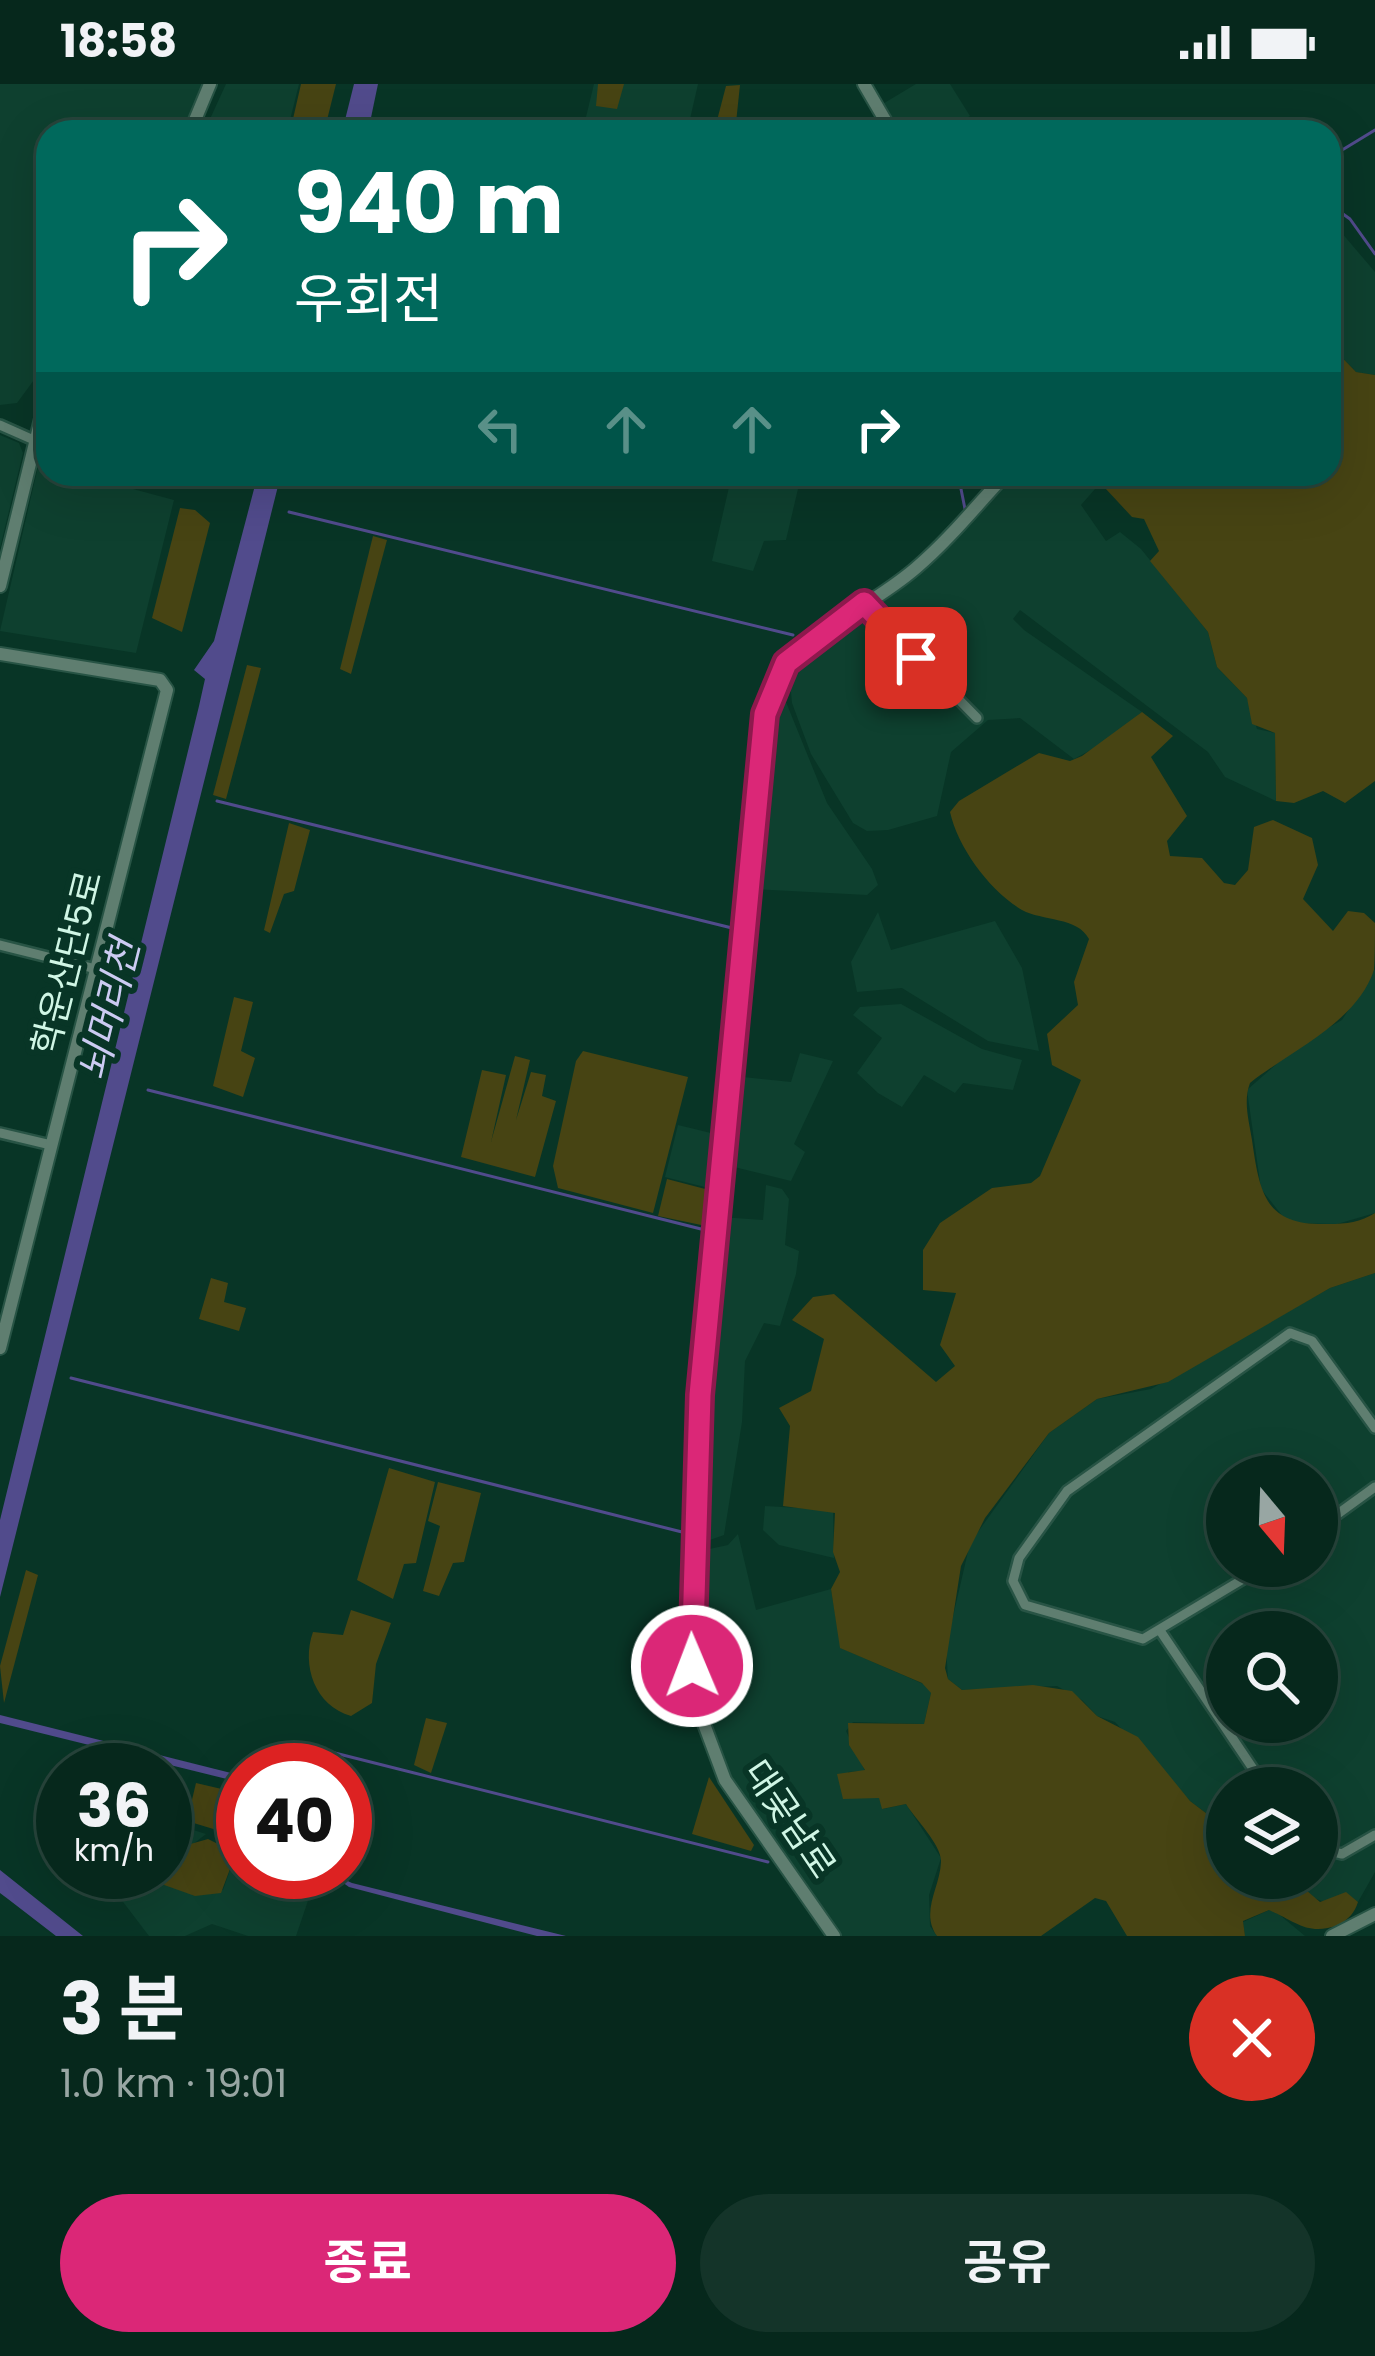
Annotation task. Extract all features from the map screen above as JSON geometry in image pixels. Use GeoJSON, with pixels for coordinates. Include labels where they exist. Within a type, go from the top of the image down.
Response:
{"type":"FeatureCollection","features":[{"type":"Feature","properties":{"kind":"street"},"geometry":{"type":"LineString","coordinates":[[195,120],[209,84]]}},
{"type":"Feature","properties":{"kind":"street"},"geometry":{"type":"LineString","coordinates":[[864,84],[885,120]]}},
{"type":"Feature","properties":{"kind":"street"},"geometry":{"type":"LineString","coordinates":[[0,425],[36,441],[0,586]]}},
{"type":"Feature","properties":{"kind":"street","name":"대곶남로"},"geometry":{"type":"LineString","coordinates":[[834,1936],[724,1780],[698,1698],[690,1636],[706,1321],[765,714],[786,663],[917,567],[995,486]]}},
{"type":"Feature","properties":{"kind":"street"},"geometry":{"type":"LineString","coordinates":[[864,603],[977,718]]}},
{"type":"Feature","properties":{"kind":"street","name":"학운산단5로"},"geometry":{"type":"LineString","coordinates":[[0,654],[160,680],[166,690],[0,1348]]}},
{"type":"Feature","properties":{"kind":"street"},"geometry":{"type":"LineString","coordinates":[[0,945],[96,969]]}},
{"type":"Feature","properties":{"kind":"street"},"geometry":{"type":"LineString","coordinates":[[0,1132],[51,1145]]}},
{"type":"Feature","properties":{"kind":"street"},"geometry":{"type":"LineString","coordinates":[[1231,1587],[1161,1632],[1129,1637],[1041,1613],[1020,1600],[1014,1588],[1015,1566],[1062,1496],[1290,1333],[1312,1341],[1375,1428]]}},
{"type":"Feature","properties":{"kind":"street"},"geometry":{"type":"LineString","coordinates":[[1338,1513],[1375,1487]]}},
{"type":"Feature","properties":{"kind":"street"},"geometry":{"type":"LineString","coordinates":[[1161,1632],[1252,1767]]}},
{"type":"Feature","properties":{"kind":"street"},"geometry":{"type":"LineString","coordinates":[[1338,1854],[1375,1835]]}},
{"type":"Feature","properties":{"kind":"street"},"geometry":{"type":"LineString","coordinates":[[1332,1936],[1375,1914]]}},
{"type":"Feature","properties":{"kind":"shaded area"},"geometry":{"type":"Polygon","coordinates":[[[0,84],[205,84],[191,120],[36,120],[36,377],[17,403],[0,405],[0,84]]]}},
{"type":"Feature","properties":{"kind":"shaded area"},"geometry":{"type":"Polygon","coordinates":[[[226,84],[299,84],[290,120],[210,120],[226,84]]]}},
{"type":"Feature","properties":{"kind":"shaded area"},"geometry":{"type":"Polygon","coordinates":[[[301,84],[336,84],[327,120],[293,120],[301,84]]]}},
{"type":"Feature","properties":{"kind":"shaded area"},"geometry":{"type":"Polygon","coordinates":[[[354,84],[378,84],[370,120],[345,120],[354,84]]]}},
{"type":"Feature","properties":{"kind":"shaded area"},"geometry":{"type":"Polygon","coordinates":[[[594,84],[698,84],[690,120],[586,117],[594,84]]]}},
{"type":"Feature","properties":{"kind":"shaded area"},"geometry":{"type":"Polygon","coordinates":[[[598,84],[624,84],[617,109],[596,106],[598,84]]]}},
{"type":"Feature","properties":{"kind":"shaded area"},"geometry":{"type":"Polygon","coordinates":[[[916,84],[950,84],[970,116],[963,120],[890,120],[881,105],[916,84]]]}},
{"type":"Feature","properties":{"kind":"shaded area"},"geometry":{"type":"Polygon","coordinates":[[[740,85],[736,120],[717,120],[726,86],[740,85]]]}},
{"type":"Feature","properties":{"kind":"shaded area"},"geometry":{"type":"Polygon","coordinates":[[[1341,232],[1375,272],[1375,375],[1356,372],[1341,356],[1341,232]]]}},
{"type":"Feature","properties":{"kind":"shaded area"},"geometry":{"type":"Polygon","coordinates":[[[1341,356],[1356,372],[1375,375],[1375,781],[1345,803],[1323,791],[1294,803],[1276,801],[1275,733],[1252,724],[1247,698],[1217,667],[1208,632],[1150,561],[1159,551],[1144,519],[1132,517],[1103,486],[1341,486],[1341,356]]]}},
{"type":"Feature","properties":{"kind":"shaded area"},"geometry":{"type":"Polygon","coordinates":[[[0,435],[19,443],[23,453],[0,548],[0,435]]]}},
{"type":"Feature","properties":{"kind":"shaded area"},"geometry":{"type":"Polygon","coordinates":[[[36,475],[36,486],[122,486],[174,500],[136,653],[0,631],[36,475]]]}},
{"type":"Feature","properties":{"kind":"shaded area"},"geometry":{"type":"Polygon","coordinates":[[[255,486],[278,486],[0,1597],[0,1520],[199,706],[205,679],[194,670],[214,641],[255,486]]]}},
{"type":"Feature","properties":{"kind":"shaded area"},"geometry":{"type":"Polygon","coordinates":[[[729,486],[798,489],[786,540],[764,541],[753,571],[712,561],[729,486]]]}},
{"type":"Feature","properties":{"kind":"shaded area"},"geometry":{"type":"Polygon","coordinates":[[[999,486],[1092,486],[1095,489],[1081,505],[1106,541],[1120,532],[1141,549],[1208,632],[1217,667],[1247,698],[1257,729],[1275,733],[1276,801],[1225,777],[1208,752],[1020,610],[1013,619],[1024,630],[1142,712],[1111,739],[1074,759],[1020,718],[988,720],[951,752],[937,816],[888,830],[867,831],[853,823],[811,754],[792,703],[789,671],[910,578],[999,486]]]}},
{"type":"Feature","properties":{"kind":"shaded area"},"geometry":{"type":"Polygon","coordinates":[[[180,508],[195,510],[210,523],[182,632],[152,618],[180,508]]]}},
{"type":"Feature","properties":{"kind":"shaded area"},"geometry":{"type":"Polygon","coordinates":[[[373,536],[387,540],[351,674],[340,669],[373,536]]]}},
{"type":"Feature","properties":{"kind":"shaded area"},"geometry":{"type":"Polygon","coordinates":[[[247,665],[261,668],[226,799],[213,795],[247,665]]]}},
{"type":"Feature","properties":{"kind":"shaded area"},"geometry":{"type":"Polygon","coordinates":[[[776,699],[786,702],[827,803],[872,869],[878,885],[867,895],[753,889],[767,727],[776,699]]]}},
{"type":"Feature","properties":{"kind":"shaded area"},"geometry":{"type":"Polygon","coordinates":[[[1142,712],[1173,736],[1151,757],[1187,816],[1167,841],[1170,856],[1202,858],[1224,883],[1235,885],[1248,870],[1254,827],[1273,820],[1312,838],[1318,865],[1303,899],[1333,931],[1348,911],[1364,913],[1375,923],[1374,970],[1365,989],[1321,1034],[1250,1083],[1247,1104],[1259,1177],[1270,1204],[1292,1220],[1308,1223],[1347,1223],[1375,1213],[1375,1273],[1330,1288],[1168,1382],[1097,1399],[1049,1433],[985,1518],[961,1566],[945,1668],[948,1679],[962,1690],[1033,1685],[1072,1691],[1097,1716],[1138,1737],[1190,1801],[1206,1813],[1206,1899],[1320,1902],[1338,1899],[1346,1892],[1358,1902],[1355,1910],[1339,1925],[1328,1928],[1302,1926],[1269,1910],[1243,1921],[1245,1936],[1127,1936],[1106,1901],[1095,1898],[1041,1936],[937,1936],[930,1918],[941,1862],[933,1840],[906,1804],[882,1809],[879,1798],[843,1799],[837,1774],[865,1770],[849,1745],[848,1723],[924,1724],[931,1693],[922,1683],[840,1648],[831,1589],[840,1572],[833,1552],[835,1513],[783,1506],[790,1426],[779,1408],[811,1391],[824,1339],[792,1320],[813,1297],[834,1294],[936,1382],[955,1366],[940,1345],[956,1293],[923,1290],[923,1250],[940,1223],[992,1188],[1031,1183],[1040,1176],[1081,1080],[1052,1065],[1047,1034],[1078,1005],[1074,982],[1089,939],[1077,927],[1030,914],[998,892],[968,854],[950,812],[959,801],[1039,753],[1070,761],[1142,712]]]}},
{"type":"Feature","properties":{"kind":"shaded area"},"geometry":{"type":"Polygon","coordinates":[[[289,823],[310,830],[294,891],[284,894],[270,933],[264,930],[289,823]]]}},
{"type":"Feature","properties":{"kind":"shaded area"},"geometry":{"type":"Polygon","coordinates":[[[878,912],[891,950],[995,921],[1022,968],[1039,1051],[988,1041],[902,988],[857,992],[851,962],[878,912]]]}},
{"type":"Feature","properties":{"kind":"shaded area"},"geometry":{"type":"Polygon","coordinates":[[[1375,969],[1375,1213],[1337,1224],[1288,1223],[1261,1189],[1247,1090],[1298,1045],[1342,1020],[1375,969]]]}},
{"type":"Feature","properties":{"kind":"shaded area"},"geometry":{"type":"Polygon","coordinates":[[[234,997],[253,1002],[241,1051],[255,1058],[243,1097],[213,1086],[234,997]]]}},
{"type":"Feature","properties":{"kind":"shaded area"},"geometry":{"type":"Polygon","coordinates":[[[901,1004],[982,1049],[1022,1060],[1013,1090],[963,1083],[955,1093],[924,1075],[902,1107],[878,1093],[857,1073],[882,1038],[853,1015],[860,1007],[901,1004]]]}},
{"type":"Feature","properties":{"kind":"shaded area"},"geometry":{"type":"Polygon","coordinates":[[[583,1051],[688,1077],[653,1213],[558,1188],[553,1166],[576,1061],[583,1051]]]}},
{"type":"Feature","properties":{"kind":"shaded area"},"geometry":{"type":"Polygon","coordinates":[[[800,1053],[833,1061],[794,1144],[805,1152],[791,1181],[730,1166],[734,1076],[791,1082],[800,1053]]]}},
{"type":"Feature","properties":{"kind":"shaded area"},"geometry":{"type":"Polygon","coordinates":[[[515,1056],[530,1060],[516,1120],[531,1072],[546,1075],[542,1096],[556,1101],[535,1177],[461,1157],[482,1070],[506,1075],[491,1142],[515,1056]]]}},
{"type":"Feature","properties":{"kind":"shaded area"},"geometry":{"type":"Polygon","coordinates":[[[678,1125],[715,1134],[709,1188],[665,1177],[678,1125]]]}},
{"type":"Feature","properties":{"kind":"shaded area"},"geometry":{"type":"Polygon","coordinates":[[[667,1179],[709,1190],[706,1226],[658,1216],[667,1179]]]}},
{"type":"Feature","properties":{"kind":"shaded area"},"geometry":{"type":"Polygon","coordinates":[[[766,1185],[782,1189],[789,1199],[785,1245],[799,1251],[796,1274],[780,1326],[764,1323],[745,1361],[742,1422],[724,1535],[707,1541],[699,1536],[703,1406],[721,1217],[763,1220],[766,1185]]]}},
{"type":"Feature","properties":{"kind":"shaded area"},"geometry":{"type":"Polygon","coordinates":[[[1375,1273],[1375,1872],[1358,1902],[1346,1893],[1338,1898],[1338,1767],[1206,1767],[1206,1813],[1115,1722],[1097,1716],[1082,1700],[1057,1686],[962,1690],[948,1679],[946,1647],[970,1543],[1049,1433],[1097,1399],[1151,1389],[1330,1288],[1375,1273]]]}},
{"type":"Feature","properties":{"kind":"shaded area"},"geometry":{"type":"Polygon","coordinates":[[[211,1278],[228,1283],[224,1302],[246,1308],[239,1331],[199,1319],[211,1278]]]}},
{"type":"Feature","properties":{"kind":"shaded area"},"geometry":{"type":"Polygon","coordinates":[[[389,1468],[435,1482],[416,1563],[404,1564],[393,1599],[357,1580],[389,1468]]]}},
{"type":"Feature","properties":{"kind":"shaded area"},"geometry":{"type":"Polygon","coordinates":[[[438,1482],[481,1493],[464,1562],[453,1563],[439,1596],[423,1591],[440,1526],[428,1521],[438,1482]]]}},
{"type":"Feature","properties":{"kind":"shaded area"},"geometry":{"type":"Polygon","coordinates":[[[765,1506],[833,1510],[834,1558],[779,1545],[763,1530],[765,1506]]]}},
{"type":"Feature","properties":{"kind":"shaded area"},"geometry":{"type":"Polygon","coordinates":[[[738,1534],[756,1610],[831,1589],[841,1648],[928,1686],[931,1693],[924,1724],[853,1722],[846,1731],[865,1771],[848,1772],[860,1795],[879,1798],[883,1809],[906,1804],[941,1858],[929,1895],[930,1926],[937,1936],[839,1936],[738,1797],[710,1732],[705,1701],[730,1693],[729,1656],[696,1657],[696,1642],[700,1551],[728,1545],[738,1534]]]}},
{"type":"Feature","properties":{"kind":"shaded area"},"geometry":{"type":"Polygon","coordinates":[[[26,1570],[38,1575],[4,1703],[0,1666],[26,1570]]]}},
{"type":"Feature","properties":{"kind":"shaded area"},"geometry":{"type":"Polygon","coordinates":[[[351,1610],[391,1623],[376,1664],[372,1703],[351,1716],[320,1694],[309,1658],[313,1632],[343,1635],[351,1610]]]}},
{"type":"Feature","properties":{"kind":"shaded area"},"geometry":{"type":"Polygon","coordinates":[[[0,1715],[112,1743],[81,1743],[0,1723],[0,1715]]]}},
{"type":"Feature","properties":{"kind":"shaded area"},"geometry":{"type":"Polygon","coordinates":[[[426,1718],[447,1723],[431,1773],[414,1765],[426,1718]]]}},
{"type":"Feature","properties":{"kind":"shaded area"},"geometry":{"type":"Polygon","coordinates":[[[192,1763],[216,1769],[216,1776],[192,1770],[192,1763]]]}},
{"type":"Feature","properties":{"kind":"shaded area"},"geometry":{"type":"Polygon","coordinates":[[[709,1777],[754,1845],[751,1851],[692,1834],[709,1777]]]}},
{"type":"Feature","properties":{"kind":"shaded area"},"geometry":{"type":"Polygon","coordinates":[[[196,1783],[216,1788],[216,1830],[192,1823],[196,1783]]]}},
{"type":"Feature","properties":{"kind":"shaded area"},"geometry":{"type":"Polygon","coordinates":[[[192,1830],[206,1834],[192,1845],[192,1830]]]}},
{"type":"Feature","properties":{"kind":"shaded area"},"geometry":{"type":"Polygon","coordinates":[[[208,1839],[216,1843],[216,1894],[192,1895],[192,1844],[208,1839]]]}},
{"type":"Feature","properties":{"kind":"shaded area"},"geometry":{"type":"Polygon","coordinates":[[[0,1870],[83,1936],[56,1936],[0,1893],[0,1870]]]}},
{"type":"Feature","properties":{"kind":"shaded area"},"geometry":{"type":"Polygon","coordinates":[[[192,1884],[216,1889],[216,1899],[309,1899],[296,1936],[248,1936],[212,1924],[185,1936],[149,1936],[121,1899],[192,1899],[192,1884]]]}},
{"type":"Feature","properties":{"kind":"shaded area"},"geometry":{"type":"Polygon","coordinates":[[[372,1888],[566,1936],[537,1936],[372,1893],[372,1888]]]}},
{"type":"Feature","properties":{"kind":"shaded area"},"geometry":{"type":"Polygon","coordinates":[[[1269,1910],[1305,1936],[1245,1936],[1243,1922],[1269,1910]]]}},
{"type":"Feature","properties":{"kind":"waterway"},"geometry":{"type":"LineString","coordinates":[[1341,151],[1375,130]]}},
{"type":"Feature","properties":{"kind":"waterway"},"geometry":{"type":"LineString","coordinates":[[1341,213],[1375,254]]}},
{"type":"Feature","properties":{"kind":"waterway"},"geometry":{"type":"LineString","coordinates":[[960,486],[965,509]]}},
{"type":"Feature","properties":{"kind":"waterway"},"geometry":{"type":"LineString","coordinates":[[289,512],[793,635]]}},
{"type":"Feature","properties":{"kind":"waterway"},"geometry":{"type":"LineString","coordinates":[[217,801],[732,928]]}},
{"type":"Feature","properties":{"kind":"waterway"},"geometry":{"type":"LineString","coordinates":[[148,1090],[705,1230]]}},
{"type":"Feature","properties":{"kind":"waterway"},"geometry":{"type":"LineString","coordinates":[[71,1378],[682,1532]]}},
{"type":"Feature","properties":{"kind":"waterway"},"geometry":{"type":"LineString","coordinates":[[372,1762],[768,1862]]}},
{"type":"Feature","properties":{"kind":"route"},"geometry":{"type":"LineString","coordinates":[[692,1666],[700,1395],[765,714],[786,663],[864,603],[916,658]]}},
{"type":"Feature","properties":{"kind":"water label","name":"뇌머리천"},"geometry":{"type":"Point","coordinates":[109,1010]}}]}
